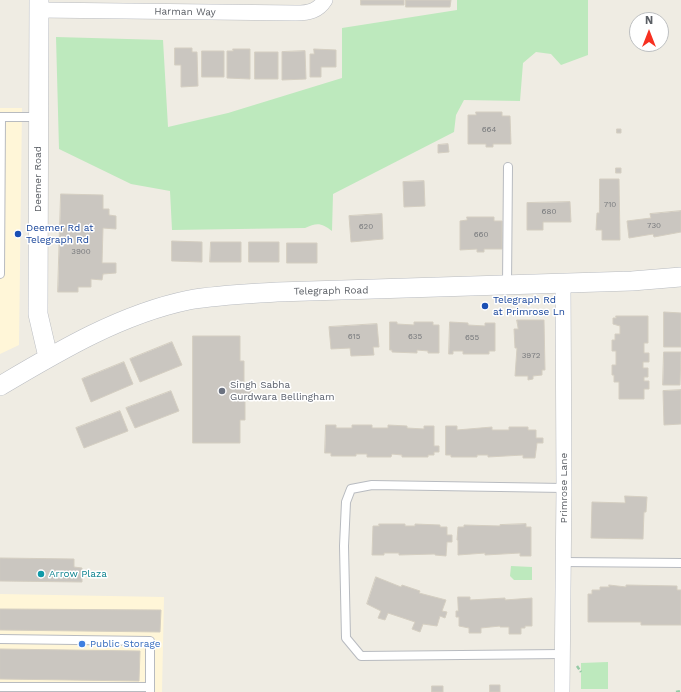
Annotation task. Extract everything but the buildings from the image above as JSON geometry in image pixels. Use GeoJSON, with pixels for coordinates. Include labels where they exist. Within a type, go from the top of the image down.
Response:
{"type":"FeatureCollection","features":[{"type":"Feature","properties":{"kind":"street","name":"Harman Way"},"geometry":{"type":"LineString","coordinates":[[39,5],[309,13],[318,9],[325,0]]}},
{"type":"Feature","properties":{"kind":"street","name":"Deemer Road"},"geometry":{"type":"LineString","coordinates":[[39,5],[38,314],[48,357]]}},
{"type":"Feature","properties":{"kind":"street","name":"Telegraph Road"},"geometry":{"type":"LineString","coordinates":[[0,386],[48,357],[93,334],[148,311],[188,300],[227,295],[277,292],[563,283],[681,277]]}},
{"type":"Feature","properties":{"kind":"street","name":"Primrose Lane"},"geometry":{"type":"LineString","coordinates":[[562,692],[564,488],[563,283]]}},
{"type":"Feature","properties":{"kind":"lane"},"geometry":{"type":"LineString","coordinates":[[0,274],[1,117],[38,117]]}},
{"type":"Feature","properties":{"kind":"lane"},"geometry":{"type":"LineString","coordinates":[[507,285],[508,167]]}},
{"type":"Feature","properties":{"kind":"lane"},"geometry":{"type":"LineString","coordinates":[[562,654],[361,656],[346,638],[344,546],[346,502],[351,489],[372,485],[564,488]]}},
{"type":"Feature","properties":{"kind":"lane"},"geometry":{"type":"LineString","coordinates":[[563,562],[681,563]]}},
{"type":"Feature","properties":{"kind":"lane"},"geometry":{"type":"LineString","coordinates":[[0,639],[150,641],[150,689],[0,687]]}},
{"type":"Feature","properties":{"kind":"path"},"geometry":{"type":"LineString","coordinates":[[676,692],[681,691]]}},
{"type":"Feature","properties":{"kind":"shaded area"},"geometry":{"type":"Polygon","coordinates":[[[0,108],[22,108],[19,345],[0,354],[0,108]]]}},
{"type":"Feature","properties":{"kind":"shaded area","name":"Public Storage"},"geometry":{"type":"Polygon","coordinates":[[[0,594],[164,597],[162,692],[0,692],[0,594]]]}},
{"type":"Feature","properties":{"kind":"green space"},"geometry":{"type":"Polygon","coordinates":[[[457,0],[588,0],[588,55],[561,65],[551,54],[536,52],[523,63],[520,101],[464,100],[456,115],[454,132],[333,194],[332,231],[319,224],[305,228],[172,230],[170,191],[131,184],[59,149],[56,37],[163,40],[168,127],[228,113],[342,78],[342,28],[457,10],[457,0]]]}},
{"type":"Feature","properties":{"kind":"green space"},"geometry":{"type":"Polygon","coordinates":[[[511,566],[532,567],[532,580],[514,580],[510,576],[511,566]]]}},
{"type":"Feature","properties":{"kind":"green space"},"geometry":{"type":"Polygon","coordinates":[[[608,662],[608,689],[581,689],[581,663],[608,662]]]}},
{"type":"Feature","properties":{"kind":"place","name":"Deemer Rd at Telegraph Rd"},"geometry":{"type":"Point","coordinates":[18,234]}},
{"type":"Feature","properties":{"kind":"place","name":"Telegraph Rd at Primrose Ln"},"geometry":{"type":"Point","coordinates":[485,306]}},
{"type":"Feature","properties":{"kind":"place","name":"Singh Sabha Gurdwara Bellingham"},"geometry":{"type":"Point","coordinates":[222,391]}},
{"type":"Feature","properties":{"kind":"place","name":"Arrow Plaza"},"geometry":{"type":"Point","coordinates":[41,574]}},
{"type":"Feature","properties":{"kind":"place","name":"Public Storage"},"geometry":{"type":"Point","coordinates":[82,644]}}]}
